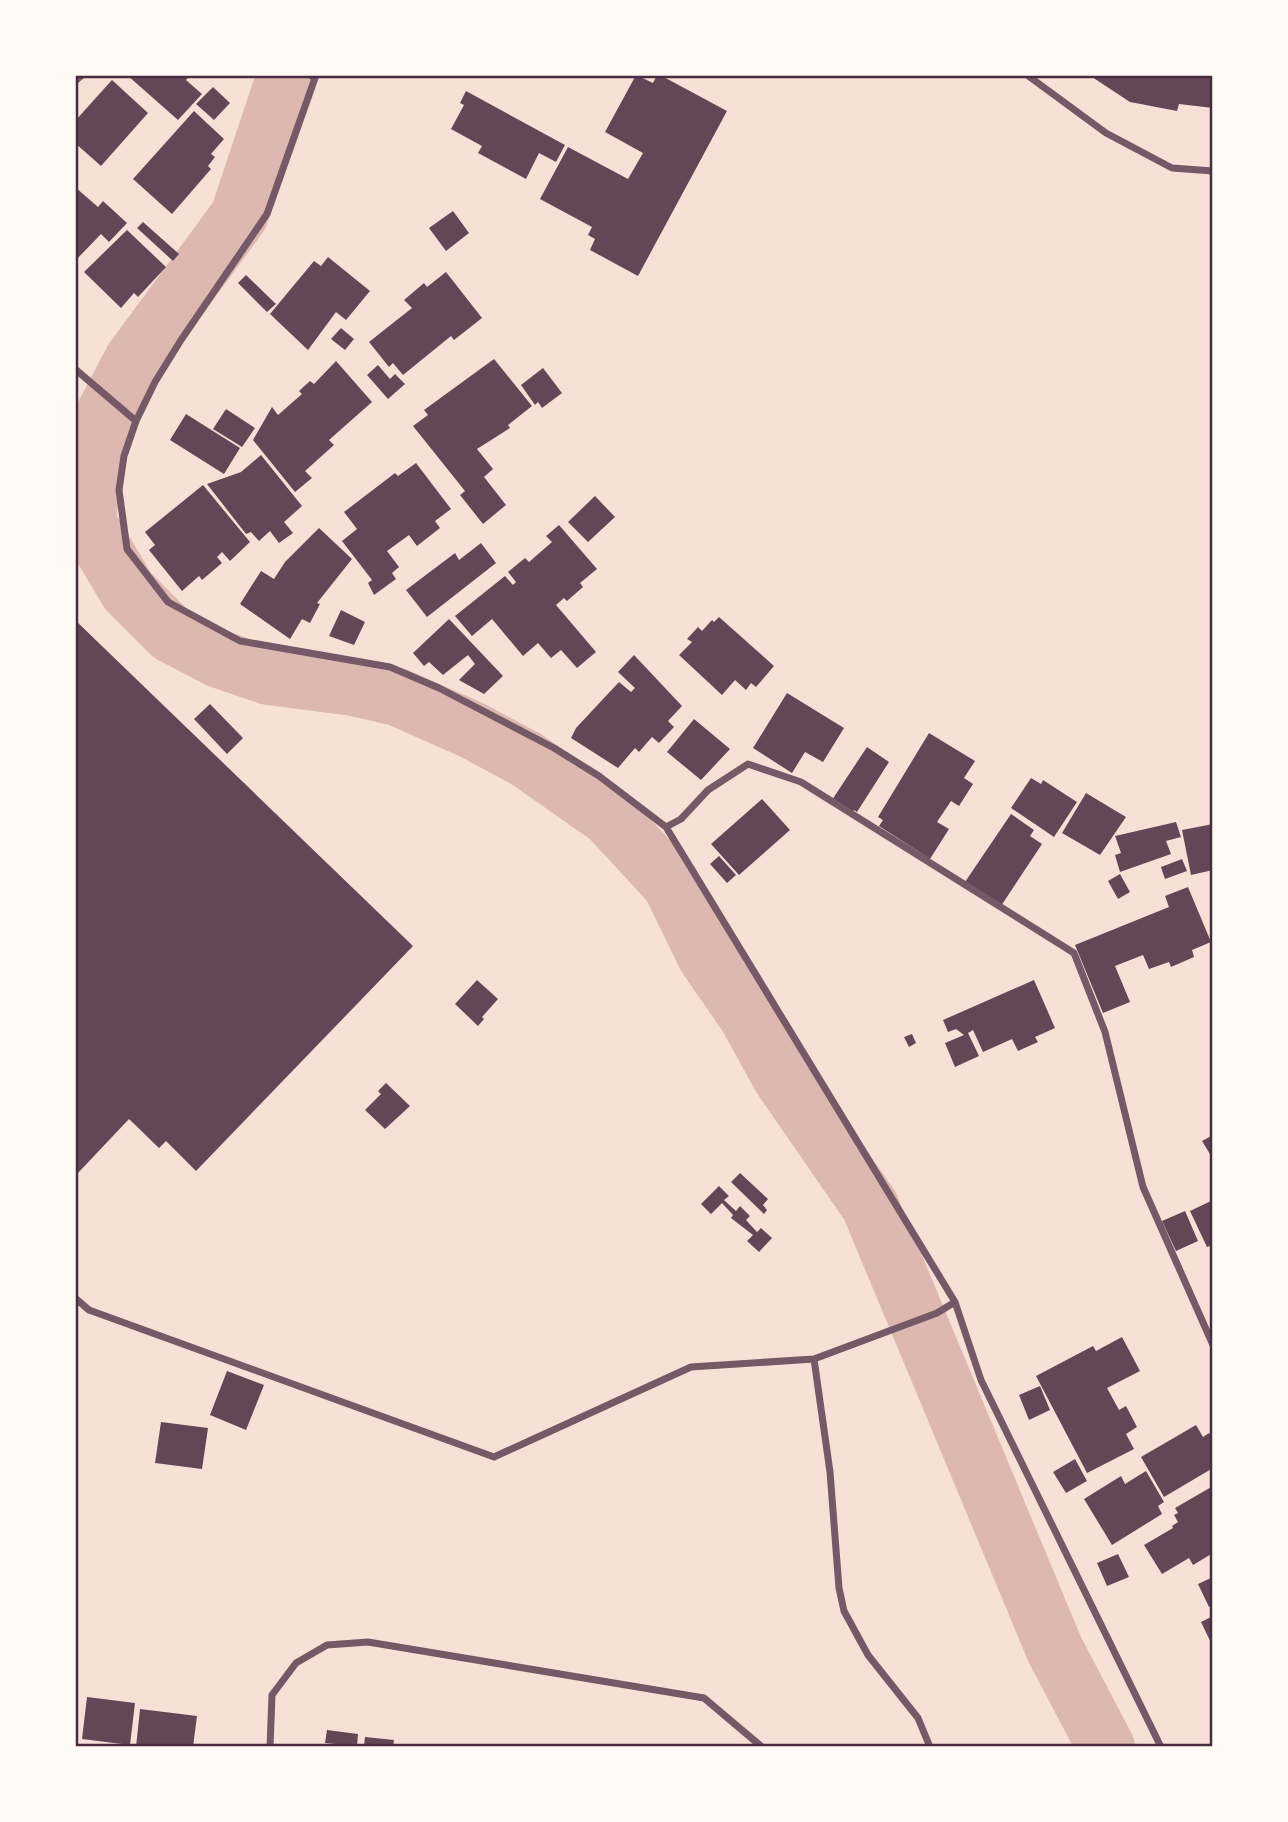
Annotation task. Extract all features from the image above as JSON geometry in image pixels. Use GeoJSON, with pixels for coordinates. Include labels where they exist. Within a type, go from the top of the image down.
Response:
{"type":"FeatureCollection","features":[{"type":"Feature","properties":{"kind":"street"},"geometry":{"type":"LineString","coordinates":[[75,81],[82,75]]}},
{"type":"Feature","properties":{"kind":"street"},"geometry":{"type":"LineString","coordinates":[[310,75],[315,78],[267,214],[181,340],[155,382],[136,421],[124,456],[119,490],[127,549],[168,602],[240,641],[390,667],[439,688],[554,748],[599,776],[666,827],[955,1302],[982,1380],[1161,1747]]}},
{"type":"Feature","properties":{"kind":"street"},"geometry":{"type":"LineString","coordinates":[[1027,75],[1106,134],[1172,168],[1213,171]]}},
{"type":"Feature","properties":{"kind":"street"},"geometry":{"type":"LineString","coordinates":[[75,369],[136,421]]}},
{"type":"Feature","properties":{"kind":"street"},"geometry":{"type":"LineString","coordinates":[[666,827],[681,819],[708,790],[748,764],[801,782],[1074,953],[1105,1032],[1143,1187],[1213,1345]]}},
{"type":"Feature","properties":{"kind":"street"},"geometry":{"type":"LineString","coordinates":[[75,1298],[89,1310],[494,1457],[691,1367],[814,1359],[937,1312],[955,1302]]}},
{"type":"Feature","properties":{"kind":"street"},"geometry":{"type":"LineString","coordinates":[[814,1359],[830,1472],[839,1588],[844,1611],[851,1630],[868,1655],[918,1718],[930,1747]]}},
{"type":"Feature","properties":{"kind":"street"},"geometry":{"type":"LineString","coordinates":[[270,1747],[272,1695],[296,1663],[327,1645],[368,1642],[704,1698],[762,1747]]}},
{"type":"Feature","properties":{"kind":"building"},"geometry":{"type":"Polygon","coordinates":[[[127,75],[190,75],[186,80],[202,94],[178,120],[127,75]]]}},
{"type":"Feature","properties":{"kind":"building"},"geometry":{"type":"Polygon","coordinates":[[[636,75],[653,83],[657,75],[660,75],[727,111],[638,276],[590,250],[595,239],[588,235],[592,227],[540,199],[568,147],[628,179],[643,153],[605,132],[636,75]]]}},
{"type":"Feature","properties":{"kind":"building"},"geometry":{"type":"Polygon","coordinates":[[[1089,75],[1213,75],[1213,108],[1179,104],[1177,111],[1130,102],[1089,75]]]}},
{"type":"Feature","properties":{"kind":"building"},"geometry":{"type":"Polygon","coordinates":[[[112,80],[148,113],[101,166],[75,143],[75,121],[112,80]]]}},
{"type":"Feature","properties":{"kind":"building"},"geometry":{"type":"Polygon","coordinates":[[[213,87],[230,103],[214,120],[196,104],[213,87]]]}},
{"type":"Feature","properties":{"kind":"building"},"geometry":{"type":"Polygon","coordinates":[[[466,91],[565,145],[556,162],[539,153],[526,179],[478,153],[482,146],[451,129],[464,105],[460,103],[466,91]]]}},
{"type":"Feature","properties":{"kind":"building"},"geometry":{"type":"Polygon","coordinates":[[[194,111],[224,139],[211,154],[215,157],[208,166],[211,169],[172,214],[133,179],[194,111]]]}},
{"type":"Feature","properties":{"kind":"building"},"geometry":{"type":"Polygon","coordinates":[[[75,187],[98,207],[103,201],[127,223],[109,242],[101,234],[75,261],[75,187]]]}},
{"type":"Feature","properties":{"kind":"building"},"geometry":{"type":"Polygon","coordinates":[[[453,211],[469,233],[446,251],[429,228],[453,211]]]}},
{"type":"Feature","properties":{"kind":"building"},"geometry":{"type":"Polygon","coordinates":[[[143,222],[179,254],[173,261],[137,228],[143,222]]]}},
{"type":"Feature","properties":{"kind":"building"},"geometry":{"type":"Polygon","coordinates":[[[127,230],[166,267],[138,297],[134,293],[121,308],[84,272],[127,230]]]}},
{"type":"Feature","properties":{"kind":"building"},"geometry":{"type":"Polygon","coordinates":[[[328,257],[370,291],[346,320],[336,312],[308,350],[270,314],[314,261],[321,266],[328,257]]]}},
{"type":"Feature","properties":{"kind":"building"},"geometry":{"type":"Polygon","coordinates":[[[446,272],[482,318],[454,340],[451,336],[403,375],[393,363],[389,367],[369,342],[412,308],[404,300],[424,283],[427,287],[446,272]]]}},
{"type":"Feature","properties":{"kind":"building"},"geometry":{"type":"Polygon","coordinates":[[[246,275],[276,304],[267,312],[238,283],[246,275]]]}},
{"type":"Feature","properties":{"kind":"building"},"geometry":{"type":"Polygon","coordinates":[[[341,328],[354,339],[345,350],[331,339],[341,328]]]}},
{"type":"Feature","properties":{"kind":"building"},"geometry":{"type":"Polygon","coordinates":[[[494,359],[532,406],[508,425],[510,428],[477,449],[493,469],[484,477],[506,505],[483,524],[460,495],[465,491],[413,426],[428,415],[424,410],[494,359]]]}},
{"type":"Feature","properties":{"kind":"building"},"geometry":{"type":"Polygon","coordinates":[[[336,361],[372,402],[329,440],[334,445],[305,471],[312,478],[295,492],[253,440],[272,407],[278,415],[302,394],[299,391],[310,381],[314,384],[336,361]]]}},
{"type":"Feature","properties":{"kind":"building"},"geometry":{"type":"Polygon","coordinates":[[[378,365],[390,379],[395,374],[405,384],[388,399],[367,375],[378,365]]]}},
{"type":"Feature","properties":{"kind":"building"},"geometry":{"type":"Polygon","coordinates":[[[543,368],[562,393],[542,408],[538,402],[535,405],[521,385],[543,368]]]}},
{"type":"Feature","properties":{"kind":"building"},"geometry":{"type":"Polygon","coordinates":[[[226,409],[255,428],[242,447],[213,429],[226,409]]]}},
{"type":"Feature","properties":{"kind":"building"},"geometry":{"type":"Polygon","coordinates":[[[186,414],[240,448],[224,474],[170,440],[186,414]]]}},
{"type":"Feature","properties":{"kind":"building"},"geometry":{"type":"Polygon","coordinates":[[[261,455],[302,506],[284,522],[293,533],[279,543],[270,531],[259,541],[251,532],[246,534],[207,484],[241,472],[261,455]]]}},
{"type":"Feature","properties":{"kind":"building"},"geometry":{"type":"Polygon","coordinates":[[[416,463],[451,509],[435,521],[440,528],[417,546],[409,535],[387,551],[399,567],[392,573],[396,579],[374,595],[368,583],[372,580],[342,541],[357,529],[344,512],[395,473],[398,476],[416,463]]]}},
{"type":"Feature","properties":{"kind":"building"},"geometry":{"type":"Polygon","coordinates":[[[203,485],[250,542],[230,561],[222,552],[217,557],[222,563],[202,580],[199,576],[182,591],[149,550],[155,545],[145,532],[203,485]]]}},
{"type":"Feature","properties":{"kind":"building"},"geometry":{"type":"Polygon","coordinates":[[[595,496],[615,517],[588,542],[568,522],[595,496]]]}},
{"type":"Feature","properties":{"kind":"building"},"geometry":{"type":"Polygon","coordinates":[[[559,525],[597,569],[580,583],[583,587],[567,601],[564,598],[556,605],[596,652],[577,668],[561,650],[551,658],[538,643],[523,656],[492,619],[472,636],[455,616],[505,576],[513,585],[516,582],[508,572],[525,558],[529,562],[552,542],[546,536],[559,525]]]}},
{"type":"Feature","properties":{"kind":"building"},"geometry":{"type":"Polygon","coordinates":[[[319,528],[352,559],[317,603],[320,604],[310,623],[302,619],[290,639],[240,604],[261,571],[274,579],[285,562],[319,528]]]}},
{"type":"Feature","properties":{"kind":"building"},"geometry":{"type":"Polygon","coordinates":[[[481,543],[496,563],[427,617],[406,590],[455,553],[459,560],[481,543]]]}},
{"type":"Feature","properties":{"kind":"building"},"geometry":{"type":"Polygon","coordinates":[[[341,610],[365,622],[354,645],[329,636],[341,610]]]}},
{"type":"Feature","properties":{"kind":"building"},"geometry":{"type":"Polygon","coordinates":[[[719,617],[774,666],[756,687],[751,683],[746,690],[735,680],[722,695],[679,655],[692,642],[687,639],[698,627],[702,631],[712,620],[714,622],[719,617]]]}},
{"type":"Feature","properties":{"kind":"building"},"geometry":{"type":"Polygon","coordinates":[[[449,619],[503,676],[484,694],[459,680],[475,664],[468,655],[443,675],[429,662],[424,666],[413,653],[449,619]]]}},
{"type":"Feature","properties":{"kind":"building"},"geometry":{"type":"Polygon","coordinates":[[[75,620],[413,946],[196,1171],[166,1141],[159,1148],[129,1119],[78,1173],[75,1170],[75,620]]]}},
{"type":"Feature","properties":{"kind":"building"},"geometry":{"type":"Polygon","coordinates":[[[634,655],[682,706],[668,721],[674,727],[659,743],[652,737],[639,752],[635,748],[618,768],[571,738],[576,728],[619,682],[631,692],[635,688],[618,672],[634,655]]]}},
{"type":"Feature","properties":{"kind":"building"},"geometry":{"type":"Polygon","coordinates":[[[787,693],[844,728],[823,762],[805,752],[792,773],[753,748],[787,693]]]}},
{"type":"Feature","properties":{"kind":"building"},"geometry":{"type":"Polygon","coordinates":[[[210,704],[243,738],[227,754],[194,719],[210,704]]]}},
{"type":"Feature","properties":{"kind":"building"},"geometry":{"type":"Polygon","coordinates":[[[694,719],[730,749],[701,780],[667,752],[694,719]]]}},
{"type":"Feature","properties":{"kind":"building"},"geometry":{"type":"Polygon","coordinates":[[[929,733],[975,761],[964,778],[973,784],[959,806],[951,801],[937,822],[949,829],[930,859],[879,826],[883,820],[878,817],[929,733]]]}},
{"type":"Feature","properties":{"kind":"building"},"geometry":{"type":"Polygon","coordinates":[[[867,747],[889,762],[857,812],[854,810],[852,813],[832,800],[867,747]]]}},
{"type":"Feature","properties":{"kind":"building"},"geometry":{"type":"Polygon","coordinates":[[[1031,778],[1041,784],[1043,780],[1077,802],[1054,837],[1011,808],[1031,778]]]}},
{"type":"Feature","properties":{"kind":"building"},"geometry":{"type":"Polygon","coordinates":[[[1086,793],[1126,817],[1100,855],[1062,833],[1086,793]]]}},
{"type":"Feature","properties":{"kind":"building"},"geometry":{"type":"Polygon","coordinates":[[[762,799],[790,830],[739,875],[711,844],[762,799]]]}},
{"type":"Feature","properties":{"kind":"building"},"geometry":{"type":"Polygon","coordinates":[[[1011,814],[1034,830],[1030,836],[1042,844],[1001,906],[965,882],[1011,814]]]}},
{"type":"Feature","properties":{"kind":"building"},"geometry":{"type":"Polygon","coordinates":[[[1176,822],[1181,837],[1166,841],[1171,854],[1120,872],[1115,855],[1121,853],[1115,836],[1176,822]]]}},
{"type":"Feature","properties":{"kind":"building"},"geometry":{"type":"Polygon","coordinates":[[[1213,824],[1213,870],[1191,875],[1182,830],[1213,824]]]}},
{"type":"Feature","properties":{"kind":"building"},"geometry":{"type":"Polygon","coordinates":[[[719,856],[736,875],[727,883],[710,864],[719,856]]]}},
{"type":"Feature","properties":{"kind":"building"},"geometry":{"type":"Polygon","coordinates":[[[1182,859],[1187,871],[1165,879],[1161,867],[1182,859]]]}},
{"type":"Feature","properties":{"kind":"building"},"geometry":{"type":"Polygon","coordinates":[[[1120,874],[1130,892],[1118,899],[1108,881],[1120,874]]]}},
{"type":"Feature","properties":{"kind":"building"},"geometry":{"type":"Polygon","coordinates":[[[1188,887],[1211,942],[1192,950],[1194,957],[1171,967],[1169,962],[1149,969],[1143,955],[1115,966],[1130,1002],[1103,1013],[1075,945],[1169,907],[1165,896],[1188,887]]]}},
{"type":"Feature","properties":{"kind":"building"},"geometry":{"type":"Polygon","coordinates":[[[477,980],[498,999],[482,1017],[484,1019],[478,1026],[455,1004],[477,980]]]}},
{"type":"Feature","properties":{"kind":"building"},"geometry":{"type":"Polygon","coordinates":[[[1034,980],[1055,1028],[1035,1037],[1038,1042],[1018,1051],[1012,1039],[983,1052],[973,1030],[968,1033],[979,1056],[955,1067],[945,1043],[964,1035],[956,1029],[948,1032],[943,1020],[1034,980]]]}},
{"type":"Feature","properties":{"kind":"building"},"geometry":{"type":"Polygon","coordinates":[[[912,1034],[916,1043],[909,1047],[904,1037],[912,1034]]]}},
{"type":"Feature","properties":{"kind":"building"},"geometry":{"type":"Polygon","coordinates":[[[386,1083],[410,1106],[385,1129],[365,1110],[381,1094],[378,1091],[386,1083]]]}},
{"type":"Feature","properties":{"kind":"building"},"geometry":{"type":"Polygon","coordinates":[[[1213,1135],[1213,1159],[1202,1141],[1213,1135]]]}},
{"type":"Feature","properties":{"kind":"building"},"geometry":{"type":"Polygon","coordinates":[[[740,1173],[768,1199],[763,1205],[767,1210],[764,1214],[731,1182],[740,1173]]]}},
{"type":"Feature","properties":{"kind":"building"},"geometry":{"type":"Polygon","coordinates":[[[719,1186],[729,1196],[724,1200],[736,1211],[740,1206],[750,1216],[746,1220],[757,1232],[761,1228],[772,1238],[759,1252],[747,1241],[753,1235],[731,1218],[733,1215],[722,1203],[711,1214],[701,1204],[719,1186]]]}},
{"type":"Feature","properties":{"kind":"building"},"geometry":{"type":"Polygon","coordinates":[[[1213,1200],[1213,1245],[1207,1247],[1190,1211],[1213,1200]]]}},
{"type":"Feature","properties":{"kind":"building"},"geometry":{"type":"Polygon","coordinates":[[[1185,1211],[1198,1241],[1176,1251],[1162,1221],[1185,1211]]]}},
{"type":"Feature","properties":{"kind":"building"},"geometry":{"type":"Polygon","coordinates":[[[1122,1337],[1140,1371],[1107,1388],[1119,1410],[1126,1406],[1137,1427],[1126,1434],[1134,1449],[1087,1473],[1036,1376],[1093,1346],[1096,1351],[1122,1337]]]}},
{"type":"Feature","properties":{"kind":"building"},"geometry":{"type":"Polygon","coordinates":[[[227,1371],[264,1385],[246,1430],[210,1415],[227,1371]]]}},
{"type":"Feature","properties":{"kind":"building"},"geometry":{"type":"Polygon","coordinates":[[[1040,1386],[1050,1410],[1029,1420],[1019,1395],[1040,1386]]]}},
{"type":"Feature","properties":{"kind":"building"},"geometry":{"type":"Polygon","coordinates":[[[161,1422],[208,1428],[202,1469],[155,1463],[161,1422]]]}},
{"type":"Feature","properties":{"kind":"building"},"geometry":{"type":"Polygon","coordinates":[[[1196,1425],[1203,1437],[1209,1433],[1213,1439],[1213,1468],[1164,1497],[1141,1457],[1196,1425]]]}},
{"type":"Feature","properties":{"kind":"building"},"geometry":{"type":"Polygon","coordinates":[[[1075,1459],[1087,1481],[1066,1493],[1053,1472],[1075,1459]]]}},
{"type":"Feature","properties":{"kind":"building"},"geometry":{"type":"Polygon","coordinates":[[[1146,1471],[1164,1502],[1158,1506],[1162,1514],[1112,1545],[1084,1499],[1121,1476],[1125,1484],[1146,1471]]]}},
{"type":"Feature","properties":{"kind":"building"},"geometry":{"type":"Polygon","coordinates":[[[1213,1486],[1213,1553],[1193,1565],[1189,1558],[1162,1574],[1144,1545],[1173,1528],[1178,1522],[1174,1515],[1178,1513],[1175,1508],[1213,1486]]]}},
{"type":"Feature","properties":{"kind":"building"},"geometry":{"type":"Polygon","coordinates":[[[1118,1554],[1129,1577],[1107,1586],[1097,1563],[1118,1554]]]}},
{"type":"Feature","properties":{"kind":"building"},"geometry":{"type":"Polygon","coordinates":[[[1213,1577],[1213,1606],[1209,1607],[1198,1584],[1213,1577]]]}},
{"type":"Feature","properties":{"kind":"building"},"geometry":{"type":"Polygon","coordinates":[[[1213,1616],[1213,1647],[1201,1622],[1213,1616]]]}},
{"type":"Feature","properties":{"kind":"building"},"geometry":{"type":"Polygon","coordinates":[[[87,1697],[135,1703],[130,1745],[82,1739],[87,1697]]]}},
{"type":"Feature","properties":{"kind":"building"},"geometry":{"type":"Polygon","coordinates":[[[140,1709],[197,1716],[193,1747],[136,1747],[140,1709]]]}},
{"type":"Feature","properties":{"kind":"building"},"geometry":{"type":"Polygon","coordinates":[[[327,1730],[358,1734],[357,1746],[325,1743],[327,1730]]]}},
{"type":"Feature","properties":{"kind":"building"},"geometry":{"type":"Polygon","coordinates":[[[365,1737],[394,1740],[393,1747],[364,1746],[365,1737]]]}},
{"type":"Feature","properties":{"kind":"waterway"},"geometry":{"type":"LineString","coordinates":[[286,75],[239,216],[133,360],[105,413],[92,476],[87,522],[128,591],[171,634],[219,659],[269,676],[354,687],[397,697],[472,730],[526,759],[609,817],[671,884],[706,956],[748,1017],[781,1077],[870,1206],[1055,1650],[1106,1747]]}}]}
